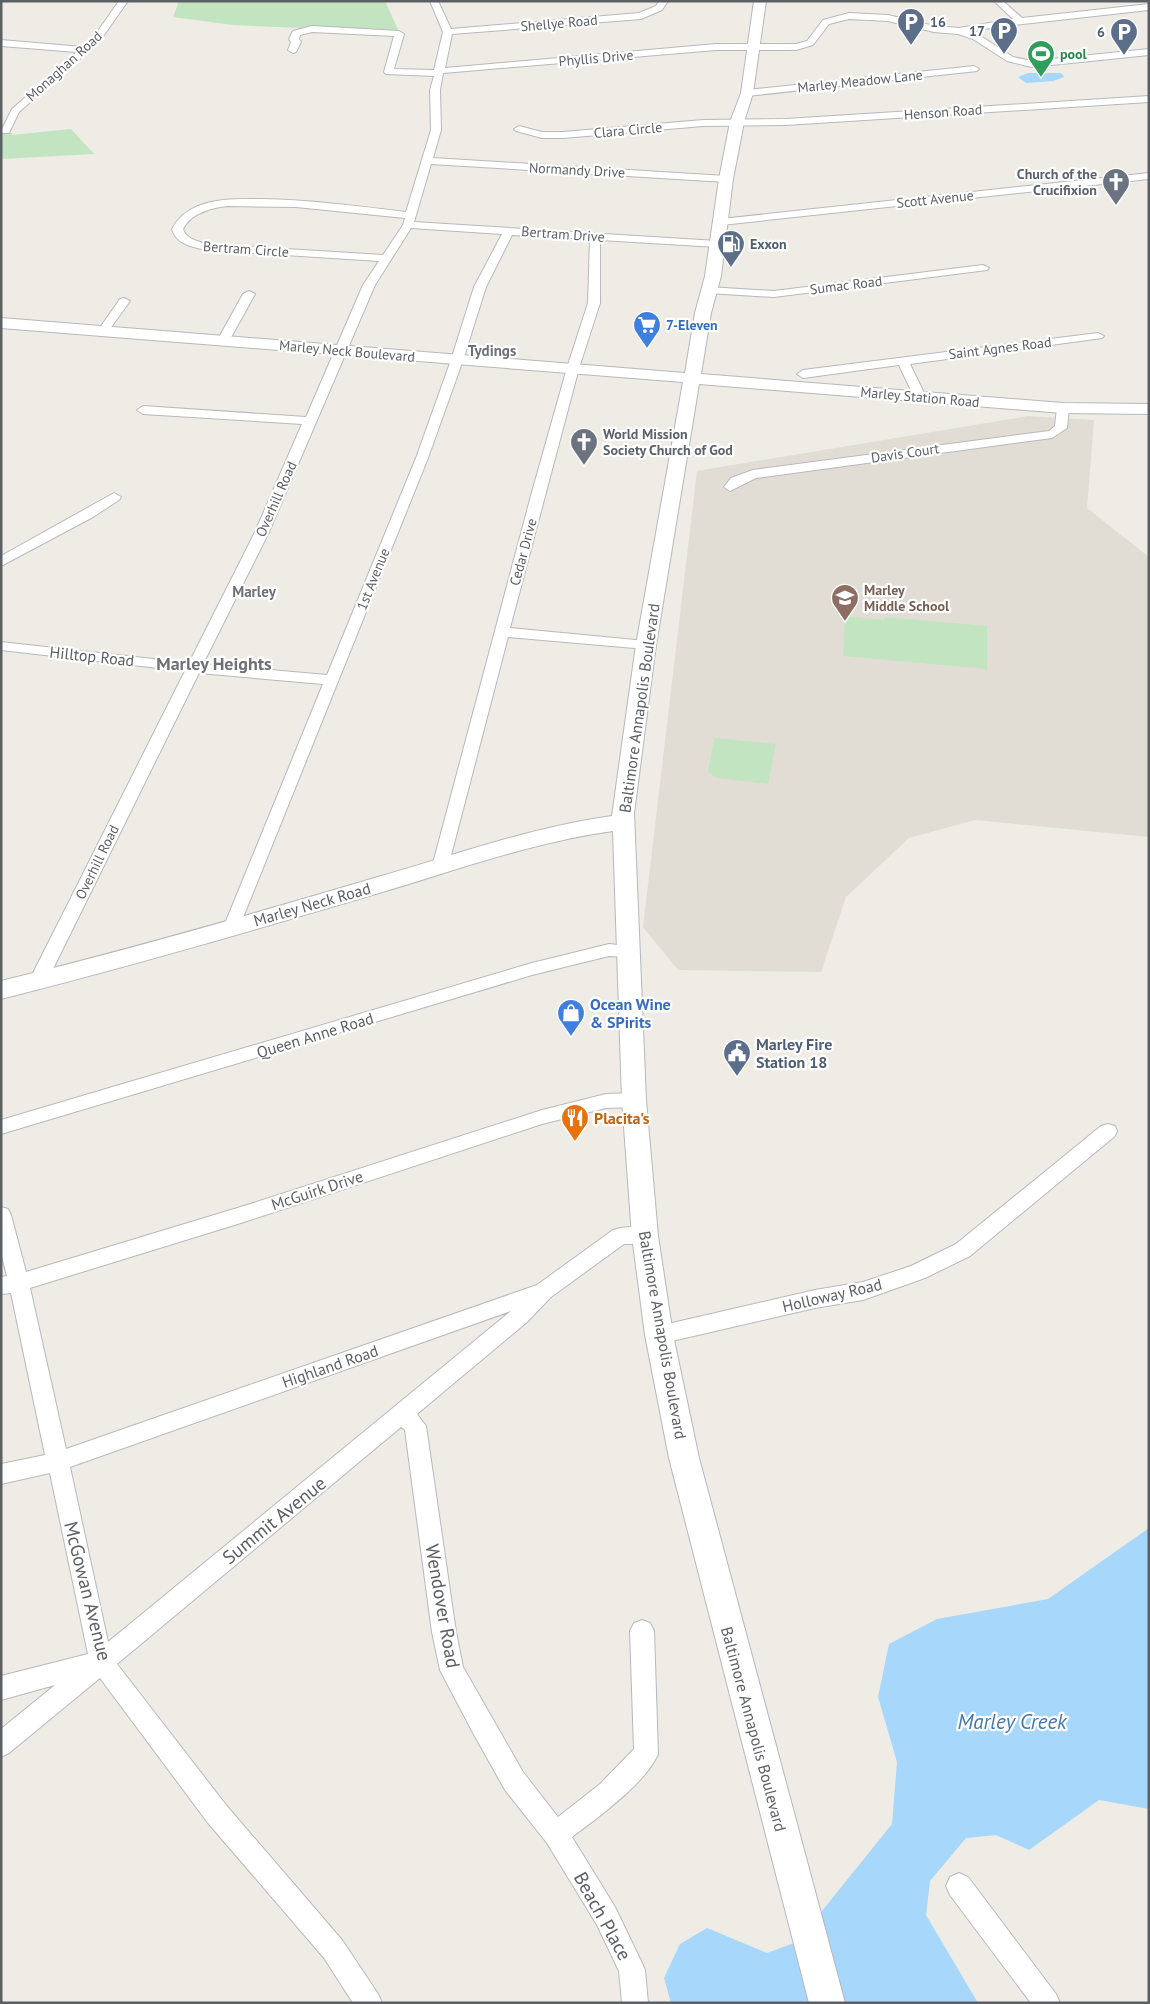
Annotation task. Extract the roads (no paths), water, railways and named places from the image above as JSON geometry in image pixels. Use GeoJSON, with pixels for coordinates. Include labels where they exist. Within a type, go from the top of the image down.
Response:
{"type":"FeatureCollection","features":[{"type":"Feature","properties":{"kind":"main road","name":"Baltimore Annapolis Boulevard"},"geometry":{"type":"LineString","coordinates":[[760,1],[747,93],[738,122],[726,179],[713,276],[708,290],[692,378],[646,646],[623,822],[630,951],[634,1100],[645,1236],[659,1335],[688,1474],[827,2003]]}},
{"type":"Feature","properties":{"kind":"main road","name":"Marley Neck Boulevard"},"geometry":{"type":"LineString","coordinates":[[1,324],[692,378]]}},
{"type":"Feature","properties":{"kind":"main road","name":"Marley Station Road"},"geometry":{"type":"LineString","coordinates":[[692,378],[1063,408],[1149,409]]}},
{"type":"Feature","properties":{"kind":"main road","name":"Marley Neck Road"},"geometry":{"type":"LineString","coordinates":[[1,990],[542,837],[597,824],[623,822]]}},
{"type":"Feature","properties":{"kind":"street","name":"Monaghan Road"},"geometry":{"type":"LineString","coordinates":[[6,131],[15,111],[85,50],[102,32],[124,1]]}},
{"type":"Feature","properties":{"kind":"street"},"geometry":{"type":"LineString","coordinates":[[434,1],[448,32]]}},
{"type":"Feature","properties":{"kind":"street","name":"Shellye Road"},"geometry":{"type":"LineString","coordinates":[[448,32],[641,16],[659,8],[664,1]]}},
{"type":"Feature","properties":{"kind":"street"},"geometry":{"type":"LineString","coordinates":[[998,1],[1020,21]]}},
{"type":"Feature","properties":{"kind":"street"},"geometry":{"type":"LineString","coordinates":[[959,31],[1020,21],[1149,7]]}},
{"type":"Feature","properties":{"kind":"street","name":"Phyllis Drive"},"geometry":{"type":"LineString","coordinates":[[293,50],[296,42],[294,39],[296,33],[302,30],[387,32],[399,34],[389,72],[438,72],[716,47],[796,47],[807,45],[826,22],[858,13],[934,29],[959,31]]}},
{"type":"Feature","properties":{"kind":"street"},"geometry":{"type":"LineString","coordinates":[[959,31],[976,37],[1010,60],[1032,64],[1149,52]]}},
{"type":"Feature","properties":{"kind":"street","name":"Overhill Road"},"geometry":{"type":"LineString","coordinates":[[38,981],[262,532],[369,285],[409,220],[436,130],[435,90],[448,32]]}},
{"type":"Feature","properties":{"kind":"street"},"geometry":{"type":"LineString","coordinates":[[1,43],[85,50]]}},
{"type":"Feature","properties":{"kind":"street","name":"Marley Meadow Lane"},"geometry":{"type":"LineString","coordinates":[[747,93],[974,69]]}},
{"type":"Feature","properties":{"kind":"street","name":"Henson Road"},"geometry":{"type":"LineString","coordinates":[[738,122],[786,122],[1149,99]]}},
{"type":"Feature","properties":{"kind":"street"},"geometry":{"type":"LineString","coordinates":[[1,110],[15,111]]}},
{"type":"Feature","properties":{"kind":"street","name":"Clara Circle"},"geometry":{"type":"LineString","coordinates":[[519,129],[542,135],[563,135],[704,123],[738,122]]}},
{"type":"Feature","properties":{"kind":"street","name":"Normandy Drive"},"geometry":{"type":"LineString","coordinates":[[428,161],[726,179]]}},
{"type":"Feature","properties":{"kind":"street","name":"Scott Avenue"},"geometry":{"type":"LineString","coordinates":[[721,222],[1149,176]]}},
{"type":"Feature","properties":{"kind":"street","name":"Bertram Circle"},"geometry":{"type":"LineString","coordinates":[[386,258],[206,247],[186,240],[178,231],[177,226],[191,213],[207,206],[227,203],[328,206],[409,220]]}},
{"type":"Feature","properties":{"kind":"street","name":"Bertram Drive"},"geometry":{"type":"LineString","coordinates":[[409,220],[509,231],[717,244]]}},
{"type":"Feature","properties":{"kind":"street","name":"1st Avenue"},"geometry":{"type":"LineString","coordinates":[[232,926],[422,458],[457,360],[480,287],[509,231]]}},
{"type":"Feature","properties":{"kind":"street","name":"Cedar Drive"},"geometry":{"type":"LineString","coordinates":[[440,867],[573,368],[594,303],[594,236]]}},
{"type":"Feature","properties":{"kind":"street","name":"Sumac Road"},"geometry":{"type":"LineString","coordinates":[[708,290],[774,294],[983,268]]}},
{"type":"Feature","properties":{"kind":"street"},"geometry":{"type":"LineString","coordinates":[[223,341],[248,294]]}},
{"type":"Feature","properties":{"kind":"street"},"geometry":{"type":"LineString","coordinates":[[103,331],[124,301]]}},
{"type":"Feature","properties":{"kind":"street","name":"Saint Agnes Road"},"geometry":{"type":"LineString","coordinates":[[803,374],[1098,336]]}},
{"type":"Feature","properties":{"kind":"street"},"geometry":{"type":"LineString","coordinates":[[902,360],[920,397]]}},
{"type":"Feature","properties":{"kind":"street","name":"Davis Court"},"geometry":{"type":"LineString","coordinates":[[730,487],[736,481],[753,474],[1052,434],[1061,428],[1063,408]]}},
{"type":"Feature","properties":{"kind":"street"},"geometry":{"type":"LineString","coordinates":[[143,410],[311,421]]}},
{"type":"Feature","properties":{"kind":"street"},"geometry":{"type":"LineString","coordinates":[[1,562],[88,514],[114,497]]}},
{"type":"Feature","properties":{"kind":"street"},"geometry":{"type":"LineString","coordinates":[[502,632],[646,646]]}},
{"type":"Feature","properties":{"kind":"street","name":"Hilltop Road"},"geometry":{"type":"LineString","coordinates":[[1,646],[194,668],[333,680]]}},
{"type":"Feature","properties":{"kind":"street","name":"Queen Anne Road"},"geometry":{"type":"LineString","coordinates":[[1,1127],[532,969],[609,950],[630,951]]}},
{"type":"Feature","properties":{"kind":"street","name":"McGuirk Drive"},"geometry":{"type":"LineString","coordinates":[[10,1284],[235,1216],[542,1117],[606,1101],[634,1100]]}},
{"type":"Feature","properties":{"kind":"street","name":"Holloway Road"},"geometry":{"type":"LineString","coordinates":[[659,1335],[815,1299],[863,1291],[918,1272],[963,1250],[1108,1131]]}},
{"type":"Feature","properties":{"kind":"street","name":"McGowan Avenue"},"geometry":{"type":"LineString","coordinates":[[1,1215],[10,1284],[57,1462],[101,1661],[217,1814],[333,1949],[369,2003]]}},
{"type":"Feature","properties":{"kind":"street","name":"Highland Road"},"geometry":{"type":"LineString","coordinates":[[1,1474],[57,1462],[544,1291],[620,1236],[645,1236]]}},
{"type":"Feature","properties":{"kind":"street","name":"Summit Avenue"},"geometry":{"type":"LineString","coordinates":[[1,1745],[520,1316],[544,1291]]}},
{"type":"Feature","properties":{"kind":"street","name":"Wendover Road"},"geometry":{"type":"LineString","coordinates":[[402,1414],[415,1426],[444,1632],[452,1670],[480,1723],[514,1780],[556,1834]]}},
{"type":"Feature","properties":{"kind":"street"},"geometry":{"type":"LineString","coordinates":[[556,1834],[609,1793],[646,1754],[642,1631]]}},
{"type":"Feature","properties":{"kind":"street"},"geometry":{"type":"LineString","coordinates":[[1,1688],[101,1661]]}},
{"type":"Feature","properties":{"kind":"street","name":"Beach Place"},"geometry":{"type":"LineString","coordinates":[[556,1834],[606,1916],[632,1970],[635,2003]]}},
{"type":"Feature","properties":{"kind":"street"},"geometry":{"type":"LineString","coordinates":[[959,1886],[1047,2003]]}},
{"type":"Feature","properties":{"kind":"water","name":"pool"},"geometry":{"type":"Polygon","coordinates":[[[1028,73],[1061,73],[1064,77],[1053,81],[1026,83],[1018,77],[1028,73]]]}},
{"type":"Feature","properties":{"kind":"water","name":"Marley Creek"},"geometry":{"type":"Polygon","coordinates":[[[1149,1528],[1149,1809],[1099,1800],[1029,1850],[996,1835],[966,1838],[930,1881],[926,1915],[978,2003],[671,2003],[664,1978],[680,1944],[707,1928],[767,1953],[797,1942],[892,1824],[897,1762],[878,1697],[889,1644],[937,1619],[1048,1599],[1149,1528]]]}},
{"type":"Feature","properties":{"kind":"place","name":"16"},"geometry":{"type":"Point","coordinates":[911,46]}},
{"type":"Feature","properties":{"kind":"place","name":"17"},"geometry":{"type":"Point","coordinates":[1004,55]}},
{"type":"Feature","properties":{"kind":"place","name":"6"},"geometry":{"type":"Point","coordinates":[1124,56]}},
{"type":"Feature","properties":{"kind":"place","name":"pool"},"geometry":{"type":"Point","coordinates":[1041,78]}},
{"type":"Feature","properties":{"kind":"place","name":"Church of the Crucifixion"},"geometry":{"type":"Point","coordinates":[1116,206]}},
{"type":"Feature","properties":{"kind":"place","name":"Exxon"},"geometry":{"type":"Point","coordinates":[731,268]}},
{"type":"Feature","properties":{"kind":"place","name":"7-Eleven"},"geometry":{"type":"Point","coordinates":[647,349]}},
{"type":"Feature","properties":{"kind":"place","name":"World Mission Society Church of God"},"geometry":{"type":"Point","coordinates":[584,466]}},
{"type":"Feature","properties":{"kind":"place","name":"Marley Middle School"},"geometry":{"type":"Point","coordinates":[845,622]}},
{"type":"Feature","properties":{"kind":"place","name":"Ocean Wine & SPirits"},"geometry":{"type":"Point","coordinates":[571,1037]}},
{"type":"Feature","properties":{"kind":"place","name":"Marley Fire Station 18"},"geometry":{"type":"Point","coordinates":[737,1077]}},
{"type":"Feature","properties":{"kind":"place","name":"Placita's"},"geometry":{"type":"Point","coordinates":[575,1142]}},
{"type":"Feature","properties":{"kind":"district","name":"Tydings"},"geometry":{"type":"Point","coordinates":[492,351]}},
{"type":"Feature","properties":{"kind":"district","name":"Marley"},"geometry":{"type":"Point","coordinates":[254,592]}},
{"type":"Feature","properties":{"kind":"district","name":"Marley Heights"},"geometry":{"type":"Point","coordinates":[214,664]}}]}
